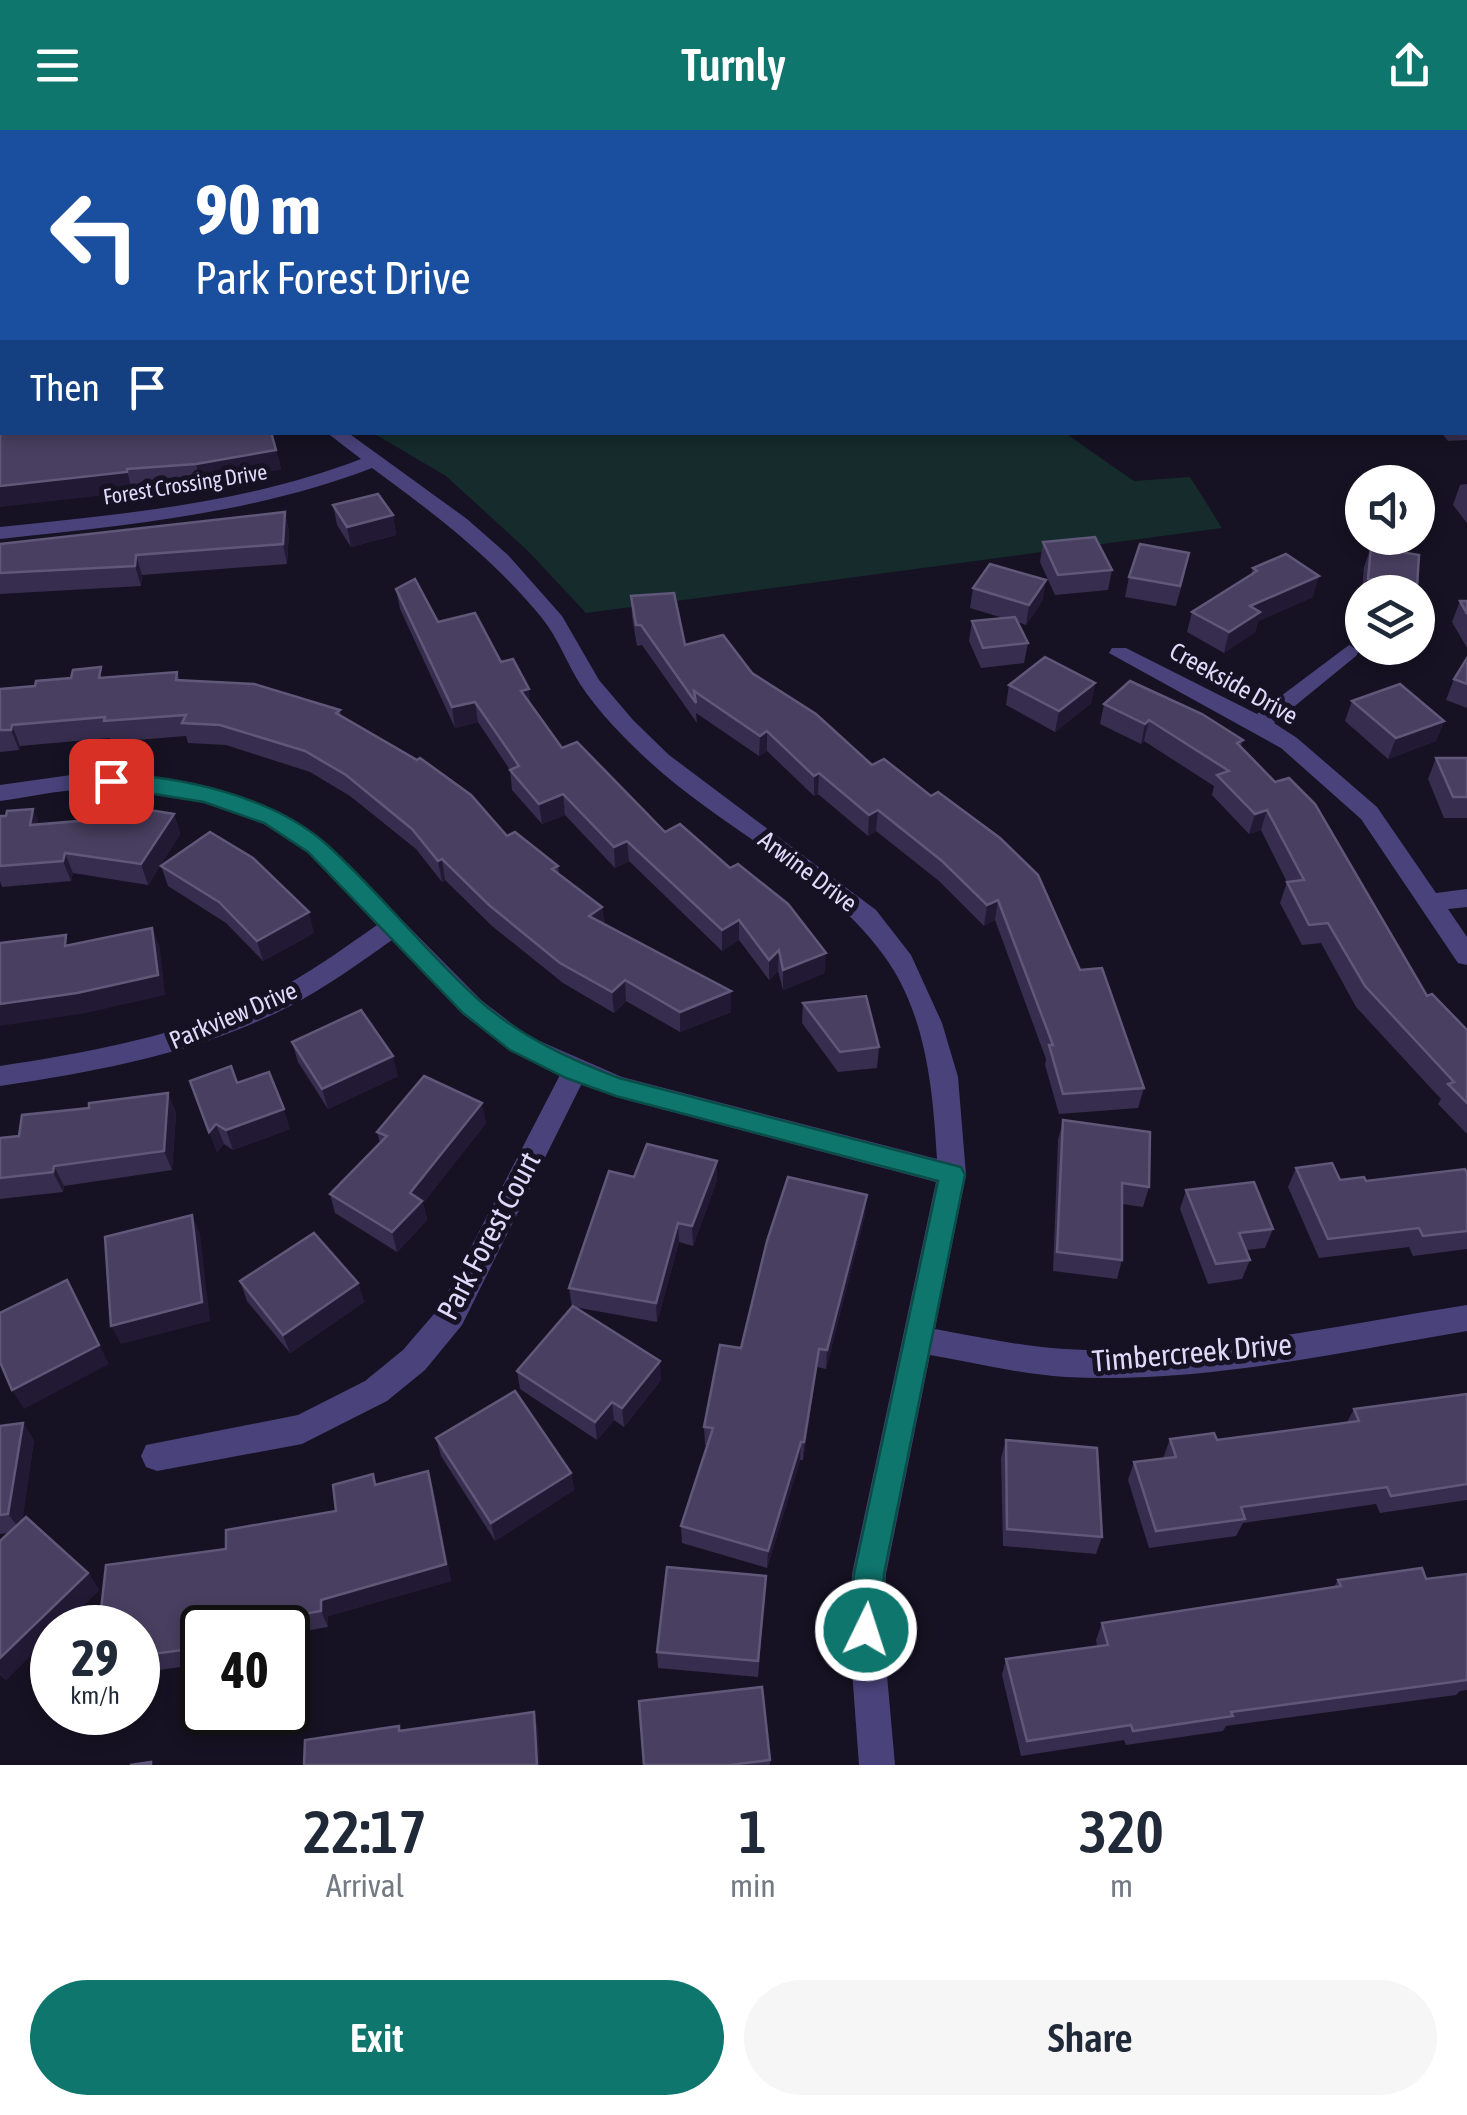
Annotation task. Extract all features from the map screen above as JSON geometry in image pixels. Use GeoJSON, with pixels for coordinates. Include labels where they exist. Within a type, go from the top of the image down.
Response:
{"type":"FeatureCollection","features":[{"type":"Feature","properties":{"kind":"street","name":"Arwine Drive"},"geometry":{"type":"LineString","coordinates":[[339,435],[460,523],[536,594],[556,620],[590,683],[661,760],[867,916],[902,962],[929,1023],[945,1077],[952,1175],[869,1574],[866,1630],[877,1765]]}},
{"type":"Feature","properties":{"kind":"street","name":"Forest Crossing Drive"},"geometry":{"type":"LineString","coordinates":[[0,533],[256,502],[317,485],[371,462]]}},
{"type":"Feature","properties":{"kind":"street","name":"Creekside Drive"},"geometry":{"type":"LineString","coordinates":[[1119,652],[1289,743],[1369,813],[1467,956]]}},
{"type":"Feature","properties":{"kind":"street"},"geometry":{"type":"LineString","coordinates":[[1259,724],[1345,654]]}},
{"type":"Feature","properties":{"kind":"street"},"geometry":{"type":"LineString","coordinates":[[0,793],[85,781],[137,782],[224,801],[272,818],[316,847],[472,1007],[519,1043],[616,1086],[952,1175]]}},
{"type":"Feature","properties":{"kind":"street"},"geometry":{"type":"LineString","coordinates":[[1430,902],[1467,898]]}},
{"type":"Feature","properties":{"kind":"street","name":"Parkview Drive"},"geometry":{"type":"LineString","coordinates":[[0,1076],[88,1064],[216,1028],[313,981],[392,928]]}},
{"type":"Feature","properties":{"kind":"street","name":"Park Forest Court"},"geometry":{"type":"LineString","coordinates":[[156,1456],[302,1429],[376,1391],[414,1360],[451,1316],[575,1071]]}},
{"type":"Feature","properties":{"kind":"street","name":"Timbercreek Drive"},"geometry":{"type":"LineString","coordinates":[[917,1338],[1066,1363],[1132,1363],[1251,1351],[1467,1318]]}},
{"type":"Feature","properties":{"kind":"green space"},"geometry":{"type":"Polygon","coordinates":[[[376,435],[1068,435],[1134,481],[1190,477],[1222,528],[586,613],[529,552],[446,476],[376,435]]]}},
{"type":"Feature","properties":{"kind":"building"},"geometry":{"type":"Polygon","coordinates":[[[0,435],[272,435],[276,450],[196,464],[0,486],[0,435]]]}},
{"type":"Feature","properties":{"kind":"building"},"geometry":{"type":"Polygon","coordinates":[[[378,494],[393,515],[347,527],[333,505],[378,494]]]}},
{"type":"Feature","properties":{"kind":"building"},"geometry":{"type":"Polygon","coordinates":[[[285,512],[283,544],[136,555],[135,566],[0,573],[0,544],[285,512]]]}},
{"type":"Feature","properties":{"kind":"building"},"geometry":{"type":"Polygon","coordinates":[[[1095,537],[1112,570],[1058,575],[1043,542],[1095,537]]]}},
{"type":"Feature","properties":{"kind":"building"},"geometry":{"type":"Polygon","coordinates":[[[1140,544],[1189,553],[1180,586],[1129,577],[1140,544]]]}},
{"type":"Feature","properties":{"kind":"building"},"geometry":{"type":"Polygon","coordinates":[[[1286,554],[1319,576],[1250,606],[1260,612],[1229,632],[1192,612],[1257,571],[1253,568],[1286,554]]]}},
{"type":"Feature","properties":{"kind":"building"},"geometry":{"type":"Polygon","coordinates":[[[1370,555],[1419,555],[1418,575],[1368,575],[1370,555]]]}},
{"type":"Feature","properties":{"kind":"building"},"geometry":{"type":"Polygon","coordinates":[[[990,564],[1046,580],[1029,605],[973,588],[990,564]]]}},
{"type":"Feature","properties":{"kind":"building"},"geometry":{"type":"Polygon","coordinates":[[[415,579],[438,622],[475,613],[501,662],[513,659],[529,689],[521,691],[562,748],[577,742],[665,832],[680,824],[730,868],[738,864],[788,904],[826,953],[783,970],[779,950],[769,960],[739,920],[722,930],[627,841],[614,847],[563,794],[539,804],[510,770],[519,766],[475,702],[452,707],[396,589],[415,579]]]}},
{"type":"Feature","properties":{"kind":"building"},"geometry":{"type":"Polygon","coordinates":[[[674,593],[685,645],[723,635],[752,673],[816,714],[872,765],[884,759],[931,796],[938,792],[1000,838],[1038,875],[1080,970],[1102,968],[1144,1088],[1063,1094],[1049,1045],[1053,1045],[998,900],[987,905],[942,861],[878,810],[869,815],[819,773],[814,776],[767,731],[760,736],[694,691],[696,703],[641,625],[636,625],[631,596],[674,593]]]}},
{"type":"Feature","properties":{"kind":"building"},"geometry":{"type":"Polygon","coordinates":[[[1015,617],[1028,643],[983,648],[972,621],[1015,617]]]}},
{"type":"Feature","properties":{"kind":"building"},"geometry":{"type":"Polygon","coordinates":[[[1045,657],[1095,683],[1059,711],[1009,685],[1045,657]]]}},
{"type":"Feature","properties":{"kind":"building"},"geometry":{"type":"Polygon","coordinates":[[[1467,658],[1467,684],[1454,679],[1467,658]]]}},
{"type":"Feature","properties":{"kind":"building"},"geometry":{"type":"Polygon","coordinates":[[[101,667],[99,678],[177,672],[176,680],[254,684],[340,710],[336,713],[417,760],[420,758],[471,795],[507,836],[515,832],[558,866],[552,869],[602,907],[589,916],[731,991],[680,1012],[625,980],[612,992],[560,963],[489,905],[442,859],[438,861],[412,829],[346,775],[305,751],[220,725],[182,723],[186,715],[104,721],[105,717],[12,725],[11,730],[0,730],[0,689],[35,686],[36,681],[71,678],[73,670],[101,667]]]}},
{"type":"Feature","properties":{"kind":"building"},"geometry":{"type":"Polygon","coordinates":[[[1130,681],[1202,714],[1243,740],[1237,743],[1275,782],[1289,778],[1315,804],[1427,996],[1432,994],[1467,1030],[1467,1103],[1448,1084],[1454,1082],[1365,986],[1328,923],[1309,925],[1287,882],[1304,880],[1267,810],[1255,814],[1217,775],[1229,771],[1149,720],[1145,724],[1104,704],[1130,681]]]}},
{"type":"Feature","properties":{"kind":"building"},"geometry":{"type":"Polygon","coordinates":[[[1400,684],[1444,721],[1396,738],[1352,701],[1400,684]]]}},
{"type":"Feature","properties":{"kind":"building"},"geometry":{"type":"Polygon","coordinates":[[[1436,758],[1467,758],[1467,797],[1453,797],[1436,758]]]}},
{"type":"Feature","properties":{"kind":"building"},"geometry":{"type":"Polygon","coordinates":[[[112,804],[174,814],[141,864],[65,853],[63,861],[0,866],[0,816],[6,816],[7,811],[33,809],[30,825],[102,819],[112,804]]]}},
{"type":"Feature","properties":{"kind":"building"},"geometry":{"type":"Polygon","coordinates":[[[210,832],[253,858],[309,912],[257,941],[219,902],[161,866],[210,832]]]}},
{"type":"Feature","properties":{"kind":"building"},"geometry":{"type":"Polygon","coordinates":[[[152,928],[158,975],[77,993],[0,1004],[0,943],[66,935],[65,946],[152,928]]]}},
{"type":"Feature","properties":{"kind":"building"},"geometry":{"type":"Polygon","coordinates":[[[866,996],[879,1047],[840,1052],[803,1003],[866,996]]]}},
{"type":"Feature","properties":{"kind":"building"},"geometry":{"type":"Polygon","coordinates":[[[361,1010],[393,1056],[322,1089],[292,1042],[361,1010]]]}},
{"type":"Feature","properties":{"kind":"building"},"geometry":{"type":"Polygon","coordinates":[[[231,1066],[237,1083],[269,1072],[284,1109],[226,1130],[216,1124],[209,1132],[190,1081],[231,1066]]]}},
{"type":"Feature","properties":{"kind":"building"},"geometry":{"type":"Polygon","coordinates":[[[424,1076],[482,1103],[410,1193],[422,1201],[392,1232],[330,1194],[387,1136],[377,1132],[424,1076]]]}},
{"type":"Feature","properties":{"kind":"building"},"geometry":{"type":"Polygon","coordinates":[[[168,1093],[164,1151],[54,1166],[53,1172],[0,1178],[0,1138],[19,1136],[22,1115],[89,1108],[89,1103],[168,1093]]]}},
{"type":"Feature","properties":{"kind":"building"},"geometry":{"type":"Polygon","coordinates":[[[1063,1120],[1150,1132],[1149,1187],[1122,1183],[1122,1260],[1057,1252],[1063,1120]]]}},
{"type":"Feature","properties":{"kind":"building"},"geometry":{"type":"Polygon","coordinates":[[[647,1144],[717,1161],[692,1226],[678,1223],[656,1303],[569,1288],[609,1171],[634,1177],[647,1144]]]}},
{"type":"Feature","properties":{"kind":"building"},"geometry":{"type":"Polygon","coordinates":[[[1332,1163],[1340,1180],[1364,1177],[1366,1181],[1465,1169],[1467,1231],[1423,1236],[1419,1228],[1328,1239],[1296,1168],[1332,1163]]]}},
{"type":"Feature","properties":{"kind":"building"},"geometry":{"type":"Polygon","coordinates":[[[788,1177],[867,1195],[827,1350],[819,1349],[804,1442],[768,1551],[681,1526],[713,1428],[704,1427],[720,1345],[741,1348],[767,1241],[788,1177]]]}},
{"type":"Feature","properties":{"kind":"building"},"geometry":{"type":"Polygon","coordinates":[[[1254,1182],[1273,1229],[1239,1233],[1250,1260],[1216,1264],[1186,1190],[1254,1182]]]}},
{"type":"Feature","properties":{"kind":"building"},"geometry":{"type":"Polygon","coordinates":[[[192,1215],[202,1302],[111,1326],[105,1237],[192,1215]]]}},
{"type":"Feature","properties":{"kind":"building"},"geometry":{"type":"Polygon","coordinates":[[[314,1233],[358,1283],[283,1335],[240,1281],[314,1233]]]}},
{"type":"Feature","properties":{"kind":"building"},"geometry":{"type":"Polygon","coordinates":[[[67,1280],[99,1345],[12,1390],[0,1362],[0,1313],[67,1280]]]}},
{"type":"Feature","properties":{"kind":"building"},"geometry":{"type":"Polygon","coordinates":[[[573,1306],[660,1361],[622,1408],[612,1402],[595,1422],[517,1371],[573,1306]]]}},
{"type":"Feature","properties":{"kind":"building"},"geometry":{"type":"Polygon","coordinates":[[[515,1391],[571,1473],[491,1523],[436,1438],[515,1391]]]}},
{"type":"Feature","properties":{"kind":"building"},"geometry":{"type":"Polygon","coordinates":[[[1467,1394],[1467,1484],[1391,1496],[1387,1487],[1241,1507],[1245,1519],[1156,1531],[1134,1462],[1176,1457],[1170,1439],[1214,1433],[1217,1440],[1359,1421],[1354,1409],[1467,1394]]]}},
{"type":"Feature","properties":{"kind":"building"},"geometry":{"type":"Polygon","coordinates":[[[23,1423],[8,1514],[0,1515],[0,1426],[23,1423]]]}},
{"type":"Feature","properties":{"kind":"building"},"geometry":{"type":"Polygon","coordinates":[[[1006,1440],[1097,1448],[1102,1537],[1007,1529],[1006,1440]]]}},
{"type":"Feature","properties":{"kind":"building"},"geometry":{"type":"Polygon","coordinates":[[[428,1471],[446,1564],[321,1600],[321,1611],[310,1613],[310,1605],[180,1605],[180,1650],[160,1653],[160,1605],[102,1605],[106,1565],[226,1549],[226,1530],[336,1511],[333,1485],[373,1474],[375,1485],[428,1471]]]}},
{"type":"Feature","properties":{"kind":"building"},"geometry":{"type":"Polygon","coordinates":[[[26,1517],[88,1573],[55,1605],[30,1605],[30,1629],[0,1658],[0,1541],[26,1517]]]}},
{"type":"Feature","properties":{"kind":"building"},"geometry":{"type":"Polygon","coordinates":[[[667,1567],[766,1576],[758,1661],[657,1652],[667,1567]]]}},
{"type":"Feature","properties":{"kind":"building"},"geometry":{"type":"Polygon","coordinates":[[[1422,1568],[1426,1579],[1467,1574],[1467,1680],[1231,1712],[1233,1716],[1133,1731],[1131,1725],[1027,1741],[1006,1659],[1108,1645],[1102,1623],[1341,1586],[1338,1580],[1422,1568]]]}},
{"type":"Feature","properties":{"kind":"building"},"geometry":{"type":"Polygon","coordinates":[[[762,1687],[770,1760],[730,1765],[644,1765],[639,1701],[762,1687]]]}},
{"type":"Feature","properties":{"kind":"building"},"geometry":{"type":"Polygon","coordinates":[[[534,1712],[537,1765],[304,1765],[305,1740],[534,1712]]]}},
{"type":"Feature","properties":{"kind":"route"},"geometry":{"type":"LineString","coordinates":[[111,781],[208,796],[272,818],[316,847],[472,1007],[519,1043],[575,1071],[616,1086],[952,1175],[869,1574],[866,1630]]}}]}
